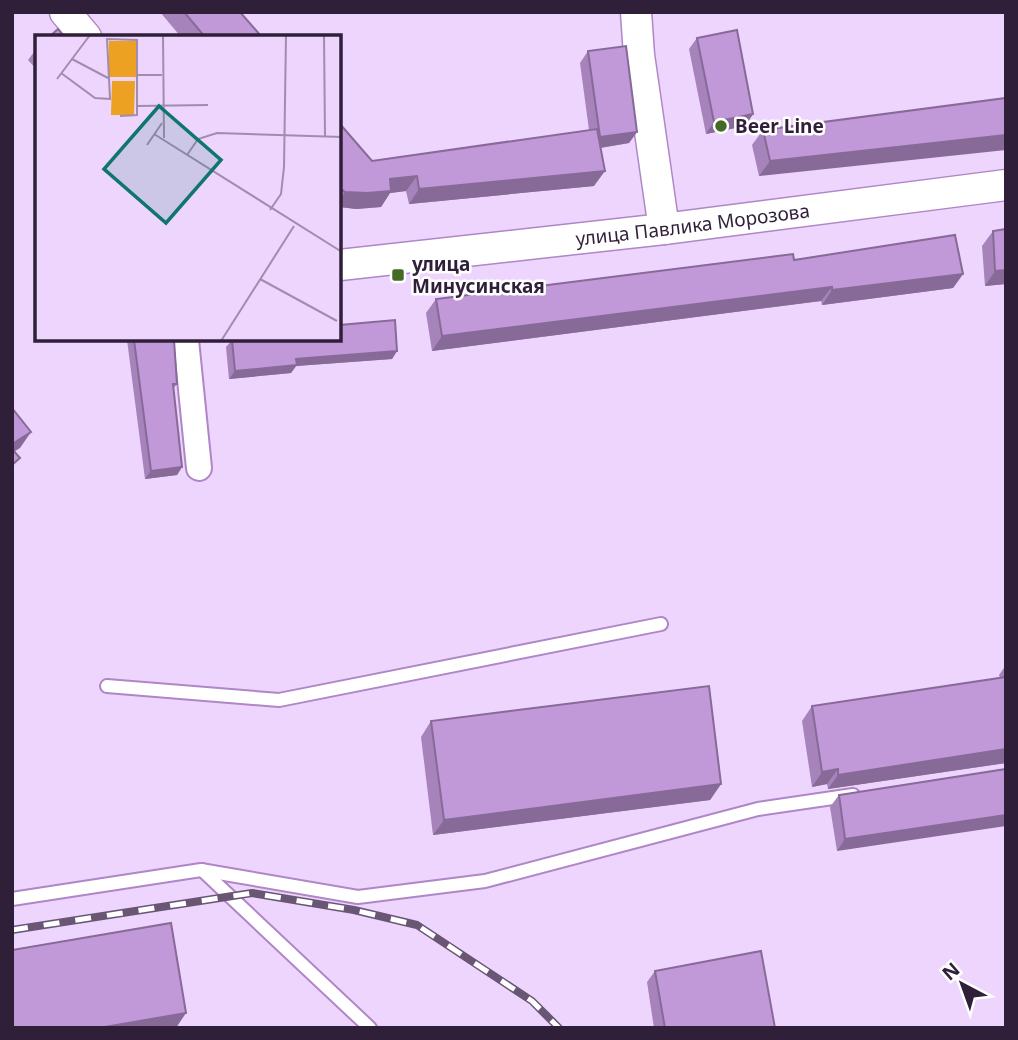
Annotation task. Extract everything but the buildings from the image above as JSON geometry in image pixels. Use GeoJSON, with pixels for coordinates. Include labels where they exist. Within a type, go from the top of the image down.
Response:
{"type":"FeatureCollection","features":[{"type":"Feature","properties":{"kind":"street"},"geometry":{"type":"LineString","coordinates":[[65,12],[84,35]]}},
{"type":"Feature","properties":{"kind":"street"},"geometry":{"type":"LineString","coordinates":[[636,12],[639,55],[664,229]]}},
{"type":"Feature","properties":{"kind":"street","name":"улица Павлика Морозова"},"geometry":{"type":"LineString","coordinates":[[341,265],[664,229],[1006,185]]}},
{"type":"Feature","properties":{"kind":"street"},"geometry":{"type":"LineString","coordinates":[[186,341],[199,468]]}},
{"type":"Feature","properties":{"kind":"lane"},"geometry":{"type":"LineString","coordinates":[[107,686],[279,700],[661,624]]}},
{"type":"Feature","properties":{"kind":"lane"},"geometry":{"type":"LineString","coordinates":[[12,899],[201,870],[358,897],[485,881],[758,809],[868,792]]}},
{"type":"Feature","properties":{"kind":"lane"},"geometry":{"type":"LineString","coordinates":[[201,870],[370,1028]]}},
{"type":"Feature","properties":{"kind":"railway"},"geometry":{"type":"LineString","coordinates":[[12,930],[252,893],[354,910],[417,925],[532,1001],[559,1028]]}},
{"type":"Feature","properties":{"kind":"place","name":"Beer Line"},"geometry":{"type":"Point","coordinates":[721,126]}},
{"type":"Feature","properties":{"kind":"place","name":"улица Минусинская"},"geometry":{"type":"Point","coordinates":[398,275]}}]}
